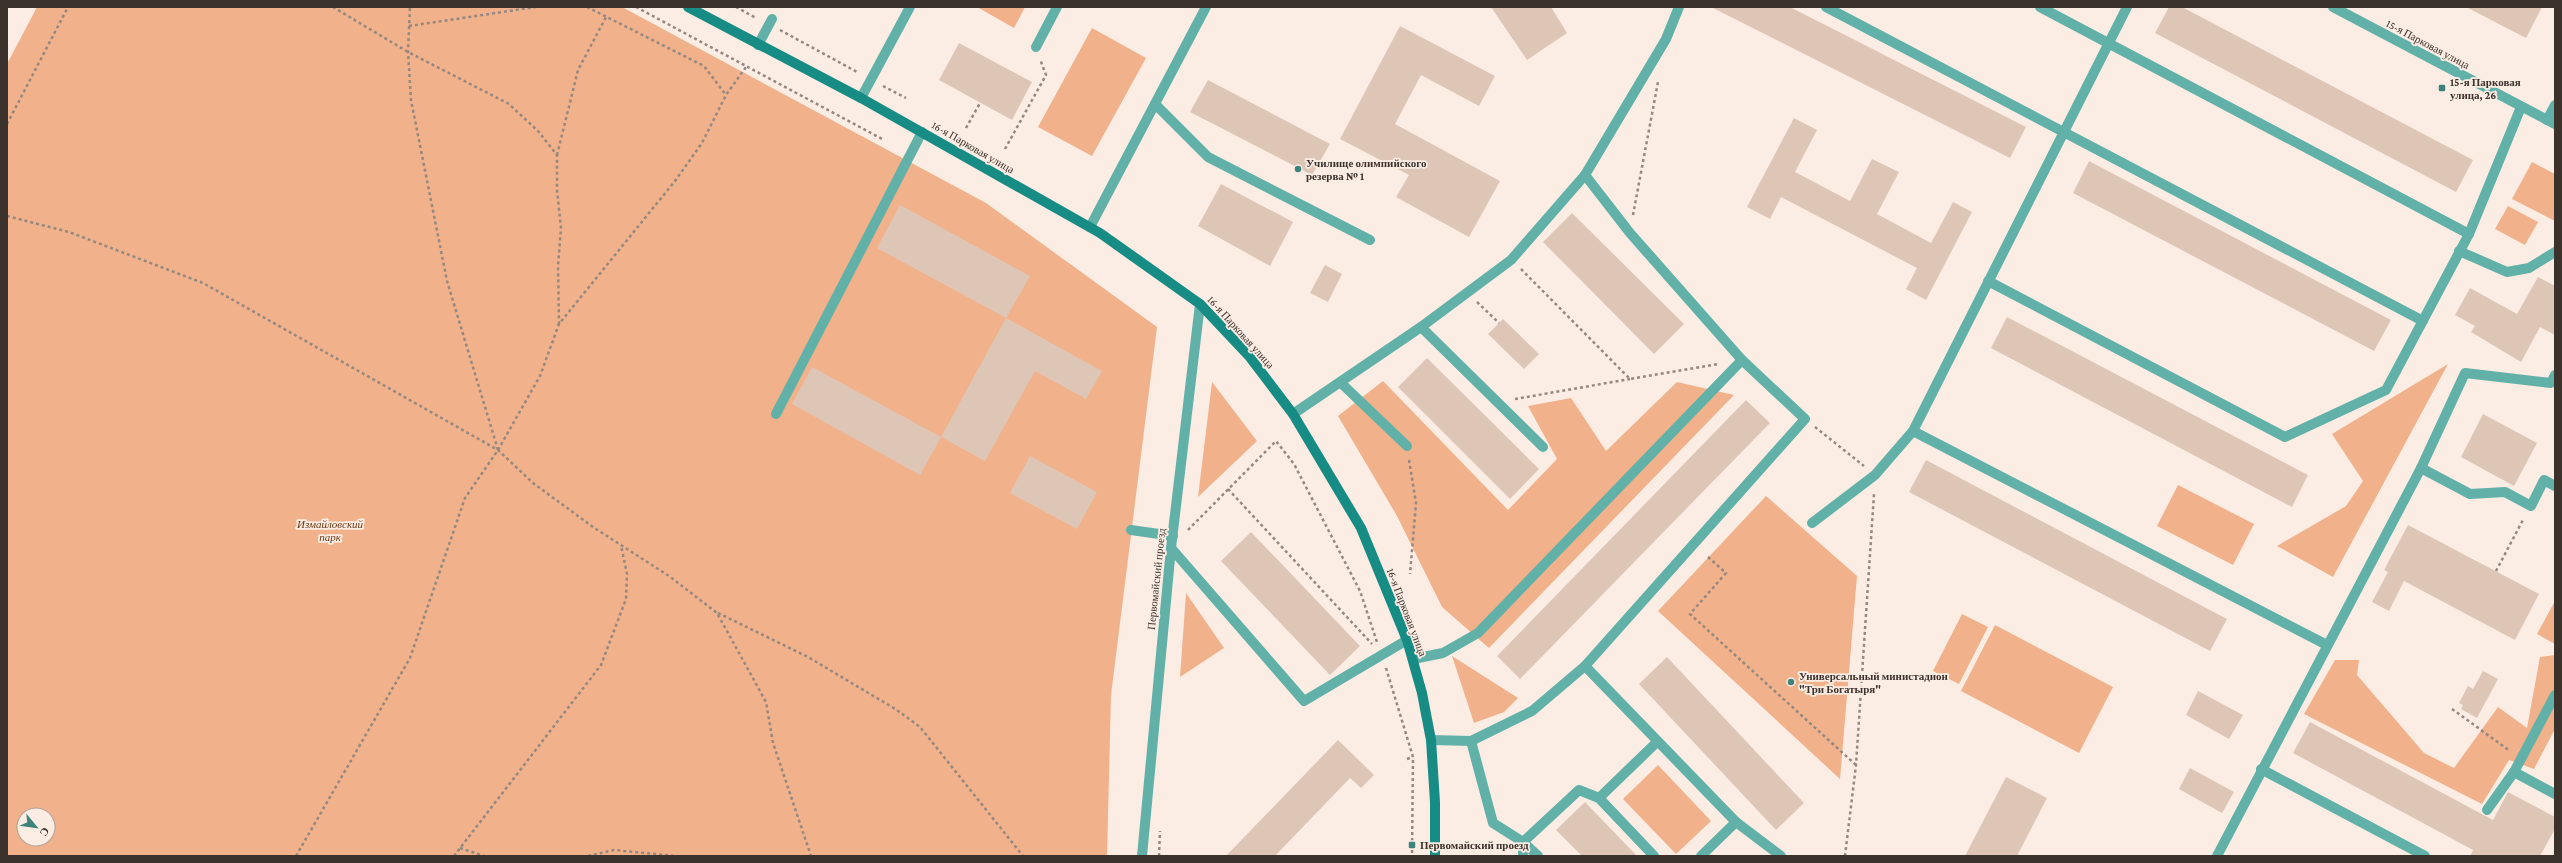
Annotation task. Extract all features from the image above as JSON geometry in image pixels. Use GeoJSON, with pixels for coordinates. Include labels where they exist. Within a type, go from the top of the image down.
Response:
{"type":"FeatureCollection","features":[{"type":"Feature","properties":{"kind":"main road","name":"16-я Парковая улица"},"geometry":{"type":"LineString","coordinates":[[688,7],[861,98],[1090,227],[1200,304],[1249,356],[1293,414],[1361,528],[1407,640],[1413,659],[1431,740],[1435,802],[1436,856]]}},
{"type":"Feature","properties":{"kind":"street"},"geometry":{"type":"LineString","coordinates":[[861,98],[910,7]]}},
{"type":"Feature","properties":{"kind":"street"},"geometry":{"type":"LineString","coordinates":[[1036,47],[1057,7]]}},
{"type":"Feature","properties":{"kind":"street"},"geometry":{"type":"LineString","coordinates":[[1090,227],[1206,7]]}},
{"type":"Feature","properties":{"kind":"street"},"geometry":{"type":"LineString","coordinates":[[1293,414],[1421,327],[1511,260],[1585,175],[1666,38],[1679,7]]}},
{"type":"Feature","properties":{"kind":"street"},"geometry":{"type":"LineString","coordinates":[[1826,7],[2423,321]]}},
{"type":"Feature","properties":{"kind":"street"},"geometry":{"type":"LineString","coordinates":[[2040,7],[2469,234]]}},
{"type":"Feature","properties":{"kind":"street"},"geometry":{"type":"LineString","coordinates":[[1812,523],[1875,475],[1913,431],[2127,7]]}},
{"type":"Feature","properties":{"kind":"street","name":"15-я Парковая улица"},"geometry":{"type":"LineString","coordinates":[[2333,7],[2551,122]]}},
{"type":"Feature","properties":{"kind":"street"},"geometry":{"type":"LineString","coordinates":[[758,45],[771,22]]}},
{"type":"Feature","properties":{"kind":"street"},"geometry":{"type":"LineString","coordinates":[[1155,104],[1208,157],[1370,240]]}},
{"type":"Feature","properties":{"kind":"street"},"geometry":{"type":"LineString","coordinates":[[2551,122],[2555,105]]}},
{"type":"Feature","properties":{"kind":"street"},"geometry":{"type":"LineString","coordinates":[[1988,281],[2285,437],[2386,390],[2469,234],[2521,107]]}},
{"type":"Feature","properties":{"kind":"street"},"geometry":{"type":"LineString","coordinates":[[776,414],[922,132]]}},
{"type":"Feature","properties":{"kind":"street"},"geometry":{"type":"LineString","coordinates":[[1431,740],[1472,741],[1532,711],[1585,666],[1805,419],[1742,360],[1630,233],[1585,175]]}},
{"type":"Feature","properties":{"kind":"street"},"geometry":{"type":"LineString","coordinates":[[2460,251],[2486,264],[2507,272],[2529,268],[2555,252]]}},
{"type":"Feature","properties":{"kind":"street","name":"Первомайский проезд"},"geometry":{"type":"LineString","coordinates":[[1142,856],[1171,548],[1200,304]]}},
{"type":"Feature","properties":{"kind":"street"},"geometry":{"type":"LineString","coordinates":[[1421,327],[1543,447]]}},
{"type":"Feature","properties":{"kind":"street"},"geometry":{"type":"LineString","coordinates":[[1413,659],[1443,653],[1478,633],[1742,360]]}},
{"type":"Feature","properties":{"kind":"street"},"geometry":{"type":"LineString","coordinates":[[2217,856],[2261,769],[2421,468],[2465,372],[2551,383],[2555,375]]}},
{"type":"Feature","properties":{"kind":"street"},"geometry":{"type":"LineString","coordinates":[[1341,382],[1407,446]]}},
{"type":"Feature","properties":{"kind":"street"},"geometry":{"type":"LineString","coordinates":[[1913,431],[2327,645]]}},
{"type":"Feature","properties":{"kind":"street"},"geometry":{"type":"LineString","coordinates":[[2421,468],[2470,494],[2505,492],[2531,506],[2544,480],[2555,486]]}},
{"type":"Feature","properties":{"kind":"street"},"geometry":{"type":"LineString","coordinates":[[1131,530],[1173,536]]}},
{"type":"Feature","properties":{"kind":"street"},"geometry":{"type":"LineString","coordinates":[[1171,548],[1304,700],[1407,640]]}},
{"type":"Feature","properties":{"kind":"street"},"geometry":{"type":"LineString","coordinates":[[1585,666],[1736,822],[1781,856]]}},
{"type":"Feature","properties":{"kind":"street"},"geometry":{"type":"LineString","coordinates":[[2487,810],[2514,772],[2555,695]]}},
{"type":"Feature","properties":{"kind":"street"},"geometry":{"type":"LineString","coordinates":[[1472,741],[1493,824],[1523,842],[1538,856]]}},
{"type":"Feature","properties":{"kind":"street"},"geometry":{"type":"LineString","coordinates":[[1599,798],[1657,742]]}},
{"type":"Feature","properties":{"kind":"street"},"geometry":{"type":"LineString","coordinates":[[2261,769],[2425,856]]}},
{"type":"Feature","properties":{"kind":"street"},"geometry":{"type":"LineString","coordinates":[[2514,772],[2555,794]]}},
{"type":"Feature","properties":{"kind":"street"},"geometry":{"type":"LineString","coordinates":[[1523,856],[1523,842],[1579,790],[1599,798],[1654,856]]}},
{"type":"Feature","properties":{"kind":"street"},"geometry":{"type":"LineString","coordinates":[[1701,856],[1736,822]]}},
{"type":"Feature","properties":{"kind":"path"},"geometry":{"type":"LineString","coordinates":[[7,124],[68,7]]}},
{"type":"Feature","properties":{"kind":"path"},"geometry":{"type":"LineString","coordinates":[[333,7],[408,52],[508,104],[538,131],[557,155]]}},
{"type":"Feature","properties":{"kind":"path"},"geometry":{"type":"LineString","coordinates":[[410,7],[408,52],[411,100],[447,281],[498,450]]}},
{"type":"Feature","properties":{"kind":"path"},"geometry":{"type":"LineString","coordinates":[[409,26],[536,7]]}},
{"type":"Feature","properties":{"kind":"path"},"geometry":{"type":"LineString","coordinates":[[587,7],[704,66],[726,95]]}},
{"type":"Feature","properties":{"kind":"path"},"geometry":{"type":"LineString","coordinates":[[636,7],[884,140]]}},
{"type":"Feature","properties":{"kind":"path"},"geometry":{"type":"LineString","coordinates":[[736,7],[771,22],[846,65]]}},
{"type":"Feature","properties":{"kind":"path"},"geometry":{"type":"LineString","coordinates":[[560,324],[558,266],[561,228],[557,190],[557,155],[578,70],[606,17]]}},
{"type":"Feature","properties":{"kind":"path"},"geometry":{"type":"LineString","coordinates":[[1005,149],[1046,75],[1036,47]]}},
{"type":"Feature","properties":{"kind":"path"},"geometry":{"type":"LineString","coordinates":[[296,856],[410,658],[465,498],[498,450],[540,376],[560,324],[675,182],[702,143],[726,95],[746,67]]}},
{"type":"Feature","properties":{"kind":"path"},"geometry":{"type":"LineString","coordinates":[[1630,233],[1659,78]]}},
{"type":"Feature","properties":{"kind":"path"},"geometry":{"type":"LineString","coordinates":[[966,128],[980,103]]}},
{"type":"Feature","properties":{"kind":"path"},"geometry":{"type":"LineString","coordinates":[[7,216],[69,232],[204,283],[498,450],[533,484],[593,527],[669,576],[718,613],[808,657],[897,710],[920,727],[1023,856]]}},
{"type":"Feature","properties":{"kind":"path"},"geometry":{"type":"LineString","coordinates":[[1511,260],[1630,379]]}},
{"type":"Feature","properties":{"kind":"path"},"geometry":{"type":"LineString","coordinates":[[1467,292],[1499,323]]}},
{"type":"Feature","properties":{"kind":"path"},"geometry":{"type":"LineString","coordinates":[[1497,402],[1742,360]]}},
{"type":"Feature","properties":{"kind":"path"},"geometry":{"type":"LineString","coordinates":[[1805,419],[1875,475],[1856,765],[1845,856]]}},
{"type":"Feature","properties":{"kind":"path"},"geometry":{"type":"LineString","coordinates":[[1171,548],[1276,441],[1294,464],[1360,591],[1382,655],[1414,757],[1412,856]]}},
{"type":"Feature","properties":{"kind":"path"},"geometry":{"type":"LineString","coordinates":[[1407,446],[1416,503],[1410,574]]}},
{"type":"Feature","properties":{"kind":"path"},"geometry":{"type":"LineString","coordinates":[[1228,489],[1382,655]]}},
{"type":"Feature","properties":{"kind":"path"},"geometry":{"type":"LineString","coordinates":[[2496,571],[2531,506]]}},
{"type":"Feature","properties":{"kind":"path"},"geometry":{"type":"LineString","coordinates":[[454,856],[601,665],[626,599],[627,574],[621,545]]}},
{"type":"Feature","properties":{"kind":"path"},"geometry":{"type":"LineString","coordinates":[[1708,557],[1726,573],[1690,614],[1856,765]]}},
{"type":"Feature","properties":{"kind":"path"},"geometry":{"type":"LineString","coordinates":[[718,613],[766,702],[773,743],[811,856]]}},
{"type":"Feature","properties":{"kind":"path"},"geometry":{"type":"LineString","coordinates":[[2452,709],[2522,758]]}},
{"type":"Feature","properties":{"kind":"path"},"geometry":{"type":"LineString","coordinates":[[1407,759],[1414,757]]}},
{"type":"Feature","properties":{"kind":"path"},"geometry":{"type":"LineString","coordinates":[[460,848],[484,856]]}},
{"type":"Feature","properties":{"kind":"path"},"geometry":{"type":"LineString","coordinates":[[588,856],[614,850],[676,856]]}},
{"type":"Feature","properties":{"kind":"green space","name":"Измайловский парк"},"geometry":{"type":"Polygon","coordinates":[[[37,7],[622,7],[986,203],[1157,327],[1111,695],[1107,856],[7,856],[7,64],[37,7]]]}},
{"type":"Feature","properties":{"kind":"green space"},"geometry":{"type":"Polygon","coordinates":[[[977,7],[1025,7],[1014,28],[977,7]]]}},
{"type":"Feature","properties":{"kind":"green space"},"geometry":{"type":"Polygon","coordinates":[[[1092,28],[1146,58],[1092,156],[1038,127],[1092,28]]]}},
{"type":"Feature","properties":{"kind":"green space"},"geometry":{"type":"Polygon","coordinates":[[[2532,162],[2555,174],[2555,221],[2512,199],[2532,162]]]}},
{"type":"Feature","properties":{"kind":"green space"},"geometry":{"type":"Polygon","coordinates":[[[2508,206],[2538,222],[2525,245],[2495,229],[2508,206]]]}},
{"type":"Feature","properties":{"kind":"green space"},"geometry":{"type":"Polygon","coordinates":[[[2448,364],[2333,577],[2277,546],[2346,506],[2363,481],[2332,434],[2448,364]]]}},
{"type":"Feature","properties":{"kind":"green space"},"geometry":{"type":"Polygon","coordinates":[[[1383,381],[1508,510],[1557,459],[1528,406],[1571,398],[1606,451],[1677,382],[1734,395],[1489,648],[1442,607],[1397,516],[1338,416],[1383,381]]]}},
{"type":"Feature","properties":{"kind":"green space"},"geometry":{"type":"Polygon","coordinates":[[[1212,382],[1257,441],[1198,497],[1212,382]]]}},
{"type":"Feature","properties":{"kind":"green space"},"geometry":{"type":"Polygon","coordinates":[[[2178,485],[2254,524],[2233,565],[2157,526],[2178,485]]]}},
{"type":"Feature","properties":{"kind":"green space","name":"Универсальный министадион \"Три Богатыря\""},"geometry":{"type":"Polygon","coordinates":[[[1766,496],[1857,576],[1840,779],[1658,611],[1766,496]]]}},
{"type":"Feature","properties":{"kind":"green space"},"geometry":{"type":"Polygon","coordinates":[[[1186,593],[1224,648],[1180,677],[1186,593]]]}},
{"type":"Feature","properties":{"kind":"green space"},"geometry":{"type":"Polygon","coordinates":[[[2555,601],[2555,644],[2537,634],[2555,601]]]}},
{"type":"Feature","properties":{"kind":"green space"},"geometry":{"type":"Polygon","coordinates":[[[1962,614],[1988,627],[1959,684],[1933,671],[1962,614]]]}},
{"type":"Feature","properties":{"kind":"green space"},"geometry":{"type":"Polygon","coordinates":[[[1995,625],[2113,687],[2079,753],[1961,691],[1995,625]]]}},
{"type":"Feature","properties":{"kind":"green space"},"geometry":{"type":"Polygon","coordinates":[[[2555,655],[2555,729],[2534,769],[2509,760],[2482,804],[2304,714],[2335,660],[2359,660],[2357,675],[2424,753],[2454,768],[2498,707],[2527,728],[2540,657],[2555,655]]]}},
{"type":"Feature","properties":{"kind":"green space"},"geometry":{"type":"Polygon","coordinates":[[[1452,656],[1518,698],[1504,712],[1474,723],[1452,656]]]}},
{"type":"Feature","properties":{"kind":"green space"},"geometry":{"type":"Polygon","coordinates":[[[1658,765],[1711,821],[1676,854],[1623,799],[1658,765]]]}},
{"type":"Feature","properties":{"kind":"building"},"geometry":{"type":"Polygon","coordinates":[[[1491,7],[1551,7],[1567,33],[1527,60],[1491,7]]]}},
{"type":"Feature","properties":{"kind":"building"},"geometry":{"type":"Polygon","coordinates":[[[1711,7],[1790,7],[2026,127],[2010,158],[1711,7]]]}},
{"type":"Feature","properties":{"kind":"building"},"geometry":{"type":"Polygon","coordinates":[[[2169,7],[2182,7],[2473,160],[2456,192],[2155,33],[2169,7]]]}},
{"type":"Feature","properties":{"kind":"building"},"geometry":{"type":"Polygon","coordinates":[[[2466,7],[2542,7],[2526,38],[2466,7]]]}},
{"type":"Feature","properties":{"kind":"building"},"geometry":{"type":"Polygon","coordinates":[[[1400,26],[1495,76],[1479,106],[1421,75],[1395,124],[1500,181],[1469,237],[1396,197],[1409,175],[1340,139],[1400,26]]]}},
{"type":"Feature","properties":{"kind":"building"},"geometry":{"type":"Polygon","coordinates":[[[959,43],[1032,82],[1012,120],[939,80],[959,43]]]}},
{"type":"Feature","properties":{"kind":"building"},"geometry":{"type":"Polygon","coordinates":[[[1208,80],[1330,144],[1312,175],[1190,112],[1208,80]]]}},
{"type":"Feature","properties":{"kind":"building"},"geometry":{"type":"Polygon","coordinates":[[[1794,118],[1817,130],[1795,172],[1850,201],[1872,159],[1899,172],[1877,214],[1931,243],[1953,202],[1972,212],[1926,300],[1906,289],[1917,268],[1781,197],[1770,219],[1747,207],[1794,118]]]}},
{"type":"Feature","properties":{"kind":"building"},"geometry":{"type":"Polygon","coordinates":[[[2089,161],[2391,320],[2374,351],[2073,193],[2089,161]]]}},
{"type":"Feature","properties":{"kind":"building"},"geometry":{"type":"Polygon","coordinates":[[[1221,184],[1293,222],[1270,266],[1198,226],[1221,184]]]}},
{"type":"Feature","properties":{"kind":"building"},"geometry":{"type":"Polygon","coordinates":[[[900,205],[1030,276],[1006,318],[877,248],[900,205]]]}},
{"type":"Feature","properties":{"kind":"building"},"geometry":{"type":"Polygon","coordinates":[[[1572,213],[1684,324],[1654,354],[1543,242],[1572,213]]]}},
{"type":"Feature","properties":{"kind":"building"},"geometry":{"type":"Polygon","coordinates":[[[1325,265],[1342,274],[1328,302],[1310,293],[1325,265]]]}},
{"type":"Feature","properties":{"kind":"building"},"geometry":{"type":"Polygon","coordinates":[[[2538,277],[2555,286],[2555,335],[2540,327],[2521,362],[2471,332],[2475,326],[2455,315],[2470,288],[2517,314],[2538,277]]]}},
{"type":"Feature","properties":{"kind":"building"},"geometry":{"type":"Polygon","coordinates":[[[2007,317],[2308,475],[2292,507],[1991,348],[2007,317]]]}},
{"type":"Feature","properties":{"kind":"building"},"geometry":{"type":"Polygon","coordinates":[[[1006,318],[1102,371],[1086,399],[1035,371],[985,461],[941,437],[1006,318]]]}},
{"type":"Feature","properties":{"kind":"building"},"geometry":{"type":"Polygon","coordinates":[[[1503,319],[1539,354],[1524,369],[1488,334],[1503,319]]]}},
{"type":"Feature","properties":{"kind":"building"},"geometry":{"type":"Polygon","coordinates":[[[1427,358],[1539,469],[1510,499],[1398,387],[1427,358]]]}},
{"type":"Feature","properties":{"kind":"building"},"geometry":{"type":"Polygon","coordinates":[[[812,367],[941,437],[920,475],[792,404],[812,367]]]}},
{"type":"Feature","properties":{"kind":"building"},"geometry":{"type":"Polygon","coordinates":[[[1746,400],[1770,423],[1520,679],[1497,656],[1746,400]]]}},
{"type":"Feature","properties":{"kind":"building"},"geometry":{"type":"Polygon","coordinates":[[[2483,414],[2537,443],[2514,486],[2461,457],[2483,414]]]}},
{"type":"Feature","properties":{"kind":"building"},"geometry":{"type":"Polygon","coordinates":[[[1030,456],[1097,492],[1077,529],[1010,493],[1030,456]]]}},
{"type":"Feature","properties":{"kind":"building"},"geometry":{"type":"Polygon","coordinates":[[[1926,460],[2227,619],[2210,651],[1909,492],[1926,460]]]}},
{"type":"Feature","properties":{"kind":"building"},"geometry":{"type":"Polygon","coordinates":[[[2408,525],[2539,594],[2515,640],[2404,581],[2389,611],[2372,602],[2388,572],[2384,570],[2408,525]]]}},
{"type":"Feature","properties":{"kind":"building"},"geometry":{"type":"Polygon","coordinates":[[[1251,532],[1360,646],[1330,675],[1221,561],[1251,532]]]}},
{"type":"Feature","properties":{"kind":"building"},"geometry":{"type":"Polygon","coordinates":[[[1667,657],[1804,803],[1776,830],[1639,684],[1667,657]]]}},
{"type":"Feature","properties":{"kind":"building"},"geometry":{"type":"Polygon","coordinates":[[[2483,671],[2498,679],[2477,718],[2461,709],[2463,705],[2459,703],[2468,686],[2473,689],[2483,671]]]}},
{"type":"Feature","properties":{"kind":"building"},"geometry":{"type":"Polygon","coordinates":[[[2198,691],[2243,715],[2229,739],[2186,715],[2198,691]]]}},
{"type":"Feature","properties":{"kind":"building"},"geometry":{"type":"Polygon","coordinates":[[[2310,722],[2493,820],[2508,792],[2555,817],[2555,829],[2540,856],[2470,856],[2473,850],[2293,753],[2310,722]]]}},
{"type":"Feature","properties":{"kind":"building"},"geometry":{"type":"Polygon","coordinates":[[[1338,740],[1374,775],[1361,788],[1350,778],[1275,856],[1226,856],[1338,740]]]}},
{"type":"Feature","properties":{"kind":"building"},"geometry":{"type":"Polygon","coordinates":[[[2190,768],[2234,792],[2222,813],[2179,789],[2190,768]]]}},
{"type":"Feature","properties":{"kind":"building"},"geometry":{"type":"Polygon","coordinates":[[[2006,777],[2047,798],[2017,856],[1965,856],[2006,777]]]}},
{"type":"Feature","properties":{"kind":"building"},"geometry":{"type":"Polygon","coordinates":[[[1585,802],[1637,856],[1582,856],[1556,830],[1585,802]]]}},
{"type":"Feature","properties":{"kind":"place","name":"15-я Парковая улица, 26"},"geometry":{"type":"Point","coordinates":[2442,88]}},
{"type":"Feature","properties":{"kind":"place","name":"Училище олимпийского резерва № 1"},"geometry":{"type":"Point","coordinates":[1298,169]}},
{"type":"Feature","properties":{"kind":"place","name":"Универсальный министадион \"Три Богатыря\""},"geometry":{"type":"Point","coordinates":[1791,682]}},
{"type":"Feature","properties":{"kind":"place","name":"Первомайский проезд"},"geometry":{"type":"Point","coordinates":[1412,845]}}]}
